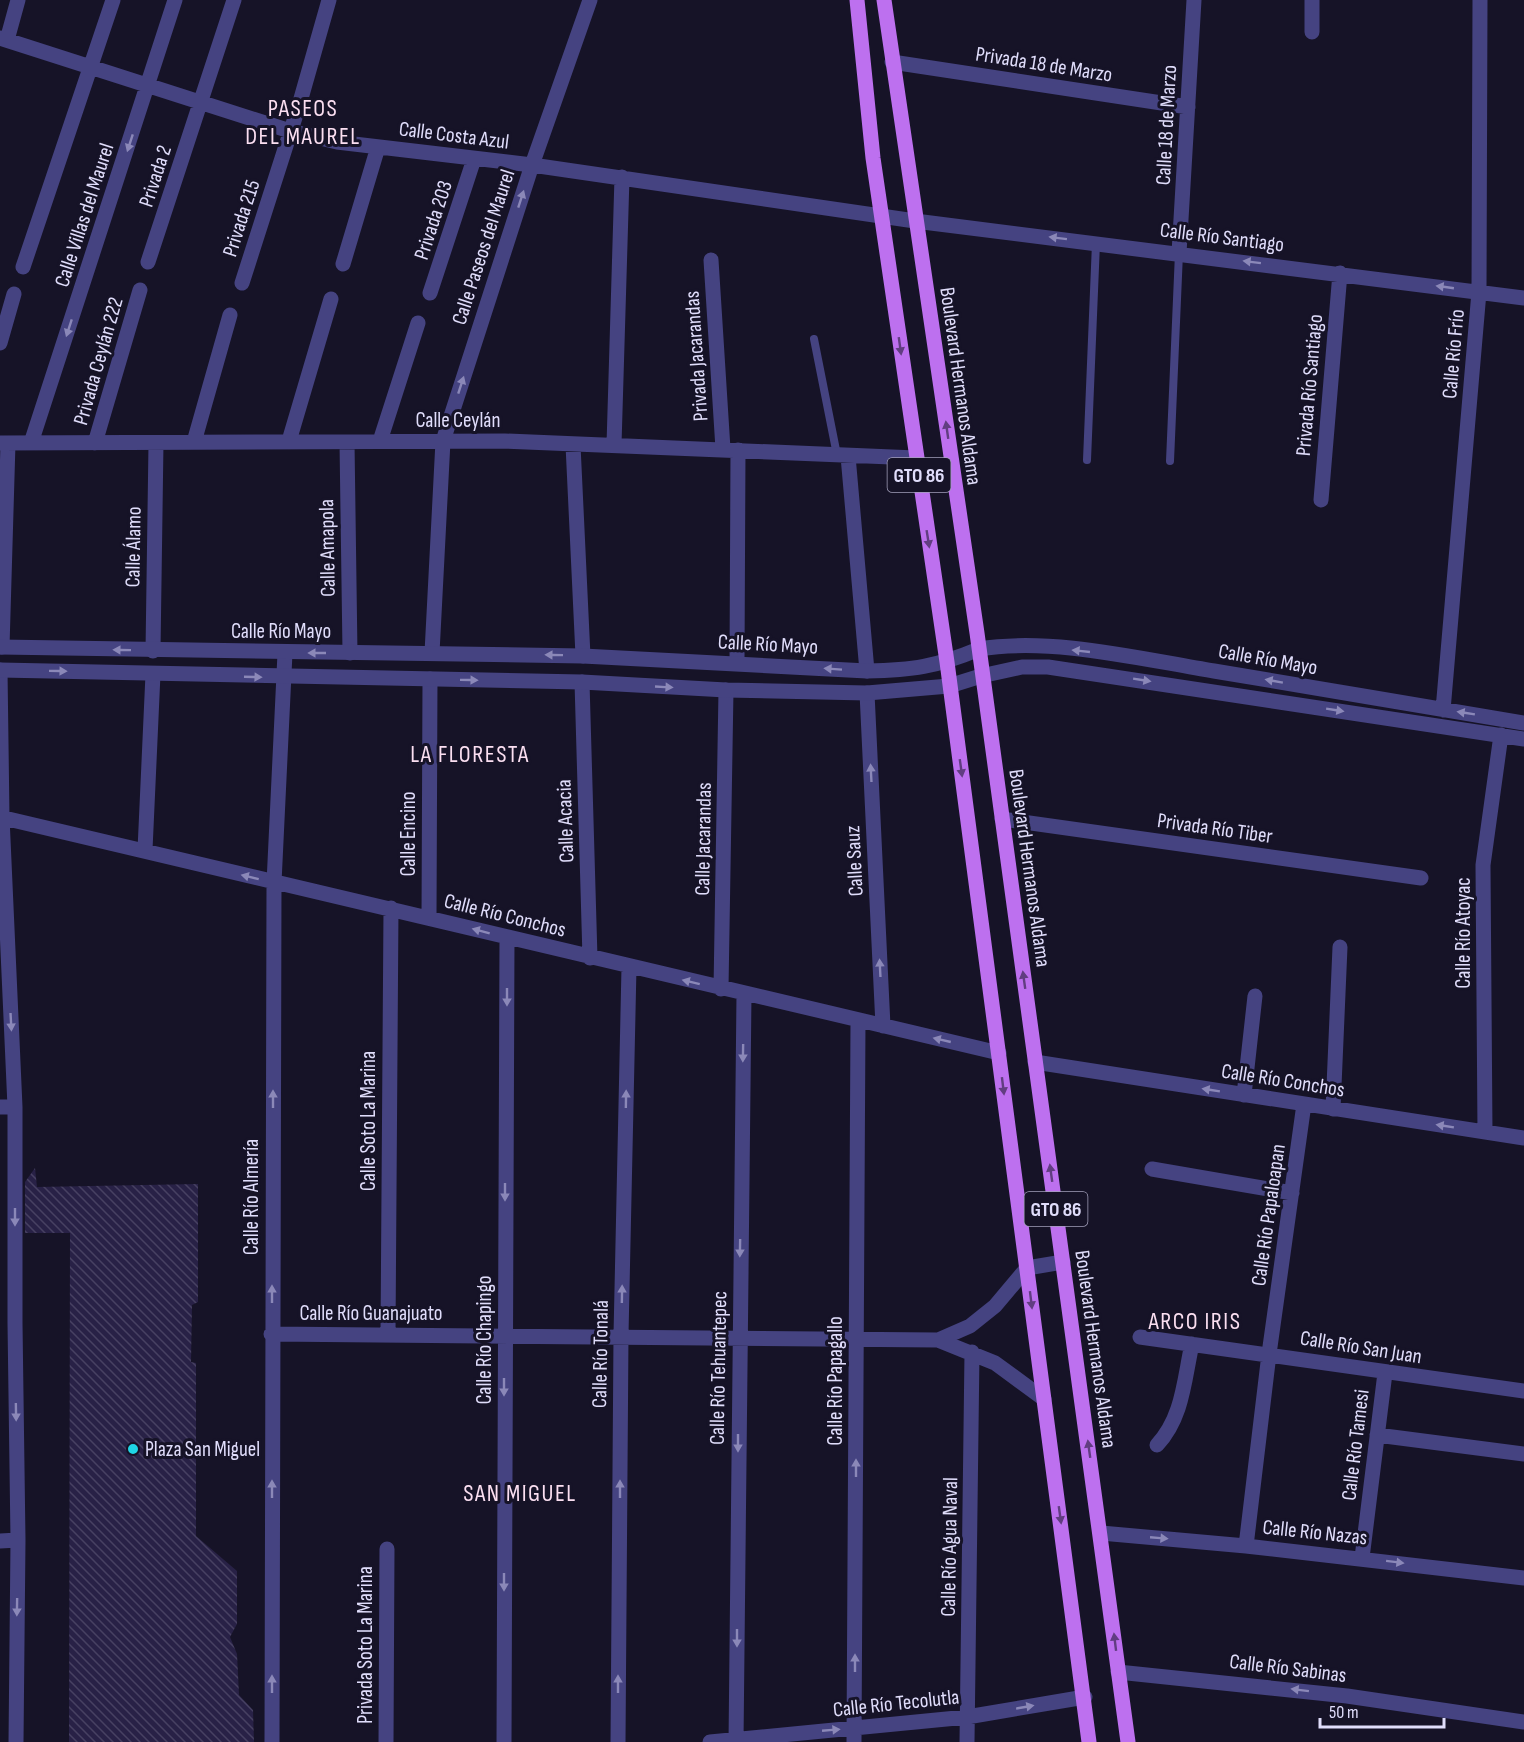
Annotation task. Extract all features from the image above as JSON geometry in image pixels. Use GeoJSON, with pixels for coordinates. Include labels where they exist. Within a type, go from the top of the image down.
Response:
{"type":"FeatureCollection","features":[{"type":"Feature","properties":{"kind":"main road","name":"GTO 86"},"geometry":{"type":"LineString","coordinates":[[857,0],[881,214],[946,662],[1085,1697],[1089,1742]]}},
{"type":"Feature","properties":{"kind":"main road","name":"Boulevard Hermanos Aldama"},"geometry":{"type":"LineString","coordinates":[[884,0],[979,649],[1128,1742]]}},
{"type":"Feature","properties":{"kind":"street"},"geometry":{"type":"LineString","coordinates":[[3,39],[18,0]]}},
{"type":"Feature","properties":{"kind":"street"},"geometry":{"type":"LineString","coordinates":[[23,267],[114,0]]}},
{"type":"Feature","properties":{"kind":"street","name":"Calle Villas del Maurel"},"geometry":{"type":"LineString","coordinates":[[31,443],[176,0]]}},
{"type":"Feature","properties":{"kind":"street","name":"Privada 2"},"geometry":{"type":"LineString","coordinates":[[148,262],[234,0]]}},
{"type":"Feature","properties":{"kind":"street","name":"Privada 215"},"geometry":{"type":"LineString","coordinates":[[242,283],[329,0]]}},
{"type":"Feature","properties":{"kind":"street","name":"Calle Paseos del Maurel"},"geometry":{"type":"LineString","coordinates":[[444,441],[532,165],[590,0]]}},
{"type":"Feature","properties":{"kind":"street","name":"Calle 18 de Marzo"},"geometry":{"type":"LineString","coordinates":[[1179,253],[1194,0]]}},
{"type":"Feature","properties":{"kind":"street"},"geometry":{"type":"LineString","coordinates":[[1312,0],[1312,32]]}},
{"type":"Feature","properties":{"kind":"street","name":"Calle Río Frío"},"geometry":{"type":"LineString","coordinates":[[1443,710],[1479,292],[1480,0]]}},
{"type":"Feature","properties":{"kind":"street","name":"Calle Costa Azul"},"geometry":{"type":"LineString","coordinates":[[3,39],[290,132],[378,147],[622,177],[881,214],[915,221]]}},
{"type":"Feature","properties":{"kind":"street","name":"Privada 18 de Marzo"},"geometry":{"type":"LineString","coordinates":[[892,62],[1188,107]]}},
{"type":"Feature","properties":{"kind":"street"},"geometry":{"type":"LineString","coordinates":[[343,264],[378,147]]}},
{"type":"Feature","properties":{"kind":"street","name":"Privada 203"},"geometry":{"type":"LineString","coordinates":[[430,293],[474,159]]}},
{"type":"Feature","properties":{"kind":"street"},"geometry":{"type":"LineString","coordinates":[[614,445],[622,177]]}},
{"type":"Feature","properties":{"kind":"street","name":"Calle Río Santiago"},"geometry":{"type":"LineString","coordinates":[[915,221],[1524,298]]}},
{"type":"Feature","properties":{"kind":"street","name":"Privada Jacarandas"},"geometry":{"type":"LineString","coordinates":[[711,260],[730,450]]}},
{"type":"Feature","properties":{"kind":"street","name":"Privada Río Santiago"},"geometry":{"type":"LineString","coordinates":[[1321,500],[1340,273]]}},
{"type":"Feature","properties":{"kind":"street","name":"Privada Ceylán 222"},"geometry":{"type":"LineString","coordinates":[[95,443],[140,290]]}},
{"type":"Feature","properties":{"kind":"street"},"geometry":{"type":"LineString","coordinates":[[0,343],[14,294]]}},
{"type":"Feature","properties":{"kind":"street"},"geometry":{"type":"LineString","coordinates":[[289,441],[331,299]]}},
{"type":"Feature","properties":{"kind":"street"},"geometry":{"type":"LineString","coordinates":[[194,442],[230,315]]}},
{"type":"Feature","properties":{"kind":"street"},"geometry":{"type":"LineString","coordinates":[[380,441],[418,323]]}},
{"type":"Feature","properties":{"kind":"street"},"geometry":{"type":"LineString","coordinates":[[432,653],[444,441]]}},
{"type":"Feature","properties":{"kind":"street","name":"Calle Ceylán"},"geometry":{"type":"LineString","coordinates":[[4,443],[444,441],[614,445],[916,458]]}},
{"type":"Feature","properties":{"kind":"street","name":"Calle Amapola"},"geometry":{"type":"LineString","coordinates":[[347,442],[350,653]]}},
{"type":"Feature","properties":{"kind":"street"},"geometry":{"type":"LineString","coordinates":[[1,647],[4,443]]}},
{"type":"Feature","properties":{"kind":"street","name":"Calle Álamo"},"geometry":{"type":"LineString","coordinates":[[153,651],[156,443]]}},
{"type":"Feature","properties":{"kind":"street"},"geometry":{"type":"LineString","coordinates":[[573,445],[583,656]]}},
{"type":"Feature","properties":{"kind":"street"},"geometry":{"type":"LineString","coordinates":[[730,450],[737,663]]}},
{"type":"Feature","properties":{"kind":"street"},"geometry":{"type":"LineString","coordinates":[[843,456],[867,671]]}},
{"type":"Feature","properties":{"kind":"street","name":"Calle Río Mayo"},"geometry":{"type":"LineString","coordinates":[[1,647],[583,656],[867,671],[912,670],[946,662],[979,649],[1002,645],[1034,646],[1112,654],[1524,723]]}},
{"type":"Feature","properties":{"kind":"street","name":"Calle Río Almería"},"geometry":{"type":"LineString","coordinates":[[272,1742],[271,1334],[274,883],[285,653]]}},
{"type":"Feature","properties":{"kind":"street"},"geometry":{"type":"LineString","coordinates":[[1108,675],[1112,654]]}},
{"type":"Feature","properties":{"kind":"street","name":"Calle Río Mayo"},"geometry":{"type":"LineString","coordinates":[[0,670],[284,678],[582,682],[726,690],[867,693],[949,686],[1022,667],[1048,667],[1524,739]]}},
{"type":"Feature","properties":{"kind":"street"},"geometry":{"type":"LineString","coordinates":[[0,670],[8,1107],[7,1323],[18,1540],[16,1742]]}},
{"type":"Feature","properties":{"kind":"street"},"geometry":{"type":"LineString","coordinates":[[145,850],[153,674]]}},
{"type":"Feature","properties":{"kind":"street","name":"Calle Encino"},"geometry":{"type":"LineString","coordinates":[[429,918],[430,679]]}},
{"type":"Feature","properties":{"kind":"street","name":"Calle Acacia"},"geometry":{"type":"LineString","coordinates":[[582,682],[590,958]]}},
{"type":"Feature","properties":{"kind":"street","name":"Calle Jacarandas"},"geometry":{"type":"LineString","coordinates":[[721,989],[726,690]]}},
{"type":"Feature","properties":{"kind":"street","name":"Calle Sauz"},"geometry":{"type":"LineString","coordinates":[[867,693],[883,1026]]}},
{"type":"Feature","properties":{"kind":"street","name":"Calle Río Atoyac"},"geometry":{"type":"LineString","coordinates":[[1485,1132],[1484,865],[1501,735]]}},
{"type":"Feature","properties":{"kind":"street","name":"Calle Río Conchos"},"geometry":{"type":"LineString","coordinates":[[1,817],[999,1053]]}},
{"type":"Feature","properties":{"kind":"street","name":"Privada Río Tiber"},"geometry":{"type":"LineString","coordinates":[[1002,819],[1421,878]]}},
{"type":"Feature","properties":{"kind":"street","name":"Calle Soto La Marina"},"geometry":{"type":"LineString","coordinates":[[388,1334],[391,908]]}},
{"type":"Feature","properties":{"kind":"street","name":"Calle Río Chapingo"},"geometry":{"type":"LineString","coordinates":[[504,1742],[507,938]]}},
{"type":"Feature","properties":{"kind":"street"},"geometry":{"type":"LineString","coordinates":[[1333,1109],[1340,947]]}},
{"type":"Feature","properties":{"kind":"street","name":"Calle Río Tonalá"},"geometry":{"type":"LineString","coordinates":[[618,1742],[621,1335],[629,967]]}},
{"type":"Feature","properties":{"kind":"street","name":"Calle Río Tehuantepec"},"geometry":{"type":"LineString","coordinates":[[736,1741],[738,1338],[744,994]]}},
{"type":"Feature","properties":{"kind":"street"},"geometry":{"type":"LineString","coordinates":[[1244,1095],[1255,996]]}},
{"type":"Feature","properties":{"kind":"street","name":"Calle Río Papagallo"},"geometry":{"type":"LineString","coordinates":[[855,1735],[858,1021]]}},
{"type":"Feature","properties":{"kind":"street","name":"Calle Río Conchos"},"geometry":{"type":"LineString","coordinates":[[1035,1062],[1524,1138]]}},
{"type":"Feature","properties":{"kind":"street","name":"Calle Río Papaloapan"},"geometry":{"type":"LineString","coordinates":[[1246,1546],[1269,1354],[1304,1104]]}},
{"type":"Feature","properties":{"kind":"street"},"geometry":{"type":"LineString","coordinates":[[1152,1169],[1292,1193]]}},
{"type":"Feature","properties":{"kind":"street"},"geometry":{"type":"LineString","coordinates":[[1027,1268],[1063,1262]]}},
{"type":"Feature","properties":{"kind":"street","name":"Calle Río Guanajuato"},"geometry":{"type":"LineString","coordinates":[[938,1340],[970,1326],[995,1306],[1027,1268]]}},
{"type":"Feature","properties":{"kind":"street","name":"Calle Río Guanajuato"},"geometry":{"type":"LineString","coordinates":[[271,1334],[621,1335],[938,1340],[972,1352],[1020,1379],[1044,1399]]}},
{"type":"Feature","properties":{"kind":"street","name":"Calle Río San Juan"},"geometry":{"type":"LineString","coordinates":[[1140,1337],[1524,1391]]}},
{"type":"Feature","properties":{"kind":"street"},"geometry":{"type":"LineString","coordinates":[[1158,1445],[1172,1429],[1192,1344]]}},
{"type":"Feature","properties":{"kind":"street","name":"Calle Río Agua Naval"},"geometry":{"type":"LineString","coordinates":[[968,1742],[972,1352]]}},
{"type":"Feature","properties":{"kind":"street","name":"Calle Río Tamesi"},"geometry":{"type":"LineString","coordinates":[[1362,1558],[1386,1373]]}},
{"type":"Feature","properties":{"kind":"street"},"geometry":{"type":"LineString","coordinates":[[1377,1435],[1524,1454]]}},
{"type":"Feature","properties":{"kind":"street","name":"Calle Río Nazas"},"geometry":{"type":"LineString","coordinates":[[1101,1533],[1362,1558],[1524,1578]]}},
{"type":"Feature","properties":{"kind":"street"},"geometry":{"type":"LineString","coordinates":[[0,1541],[18,1540]]}},
{"type":"Feature","properties":{"kind":"street","name":"Privada Soto La Marina"},"geometry":{"type":"LineString","coordinates":[[386,1742],[387,1549]]}},
{"type":"Feature","properties":{"kind":"street","name":"Calle Río Sabinas"},"geometry":{"type":"LineString","coordinates":[[1118,1672],[1335,1694],[1524,1722]]}},
{"type":"Feature","properties":{"kind":"street","name":"Calle Río Tecolutla"},"geometry":{"type":"LineString","coordinates":[[710,1742],[855,1735],[1085,1697]]}},
{"type":"Feature","properties":{"kind":"lane"},"geometry":{"type":"LineString","coordinates":[[1087,460],[1096,243]]}},
{"type":"Feature","properties":{"kind":"lane"},"geometry":{"type":"LineString","coordinates":[[1170,460],[1179,253]]}},
{"type":"Feature","properties":{"kind":"lane"},"geometry":{"type":"LineString","coordinates":[[814,339],[843,456]]}},
{"type":"Feature","properties":{"kind":"building","name":"Plaza San Miguel"},"geometry":{"type":"Polygon","coordinates":[[[35,1168],[37,1187],[198,1184],[198,1302],[192,1305],[191,1362],[196,1363],[196,1536],[237,1571],[237,1624],[230,1637],[237,1654],[239,1695],[253,1710],[254,1742],[69,1742],[70,1233],[25,1233],[25,1182],[35,1168]]]}},
{"type":"Feature","properties":{"kind":"place","name":"Plaza San Miguel"},"geometry":{"type":"Point","coordinates":[133,1449]}},
{"type":"Feature","properties":{"kind":"district","name":"PASEOS DEL MAUREL"},"geometry":{"type":"Point","coordinates":[303,122]}},
{"type":"Feature","properties":{"kind":"district","name":"LA FLORESTA"},"geometry":{"type":"Point","coordinates":[470,754]}},
{"type":"Feature","properties":{"kind":"district","name":"ARCO IRIS"},"geometry":{"type":"Point","coordinates":[1195,1321]}},
{"type":"Feature","properties":{"kind":"district","name":"SAN MIGUEL"},"geometry":{"type":"Point","coordinates":[520,1493]}}]}
